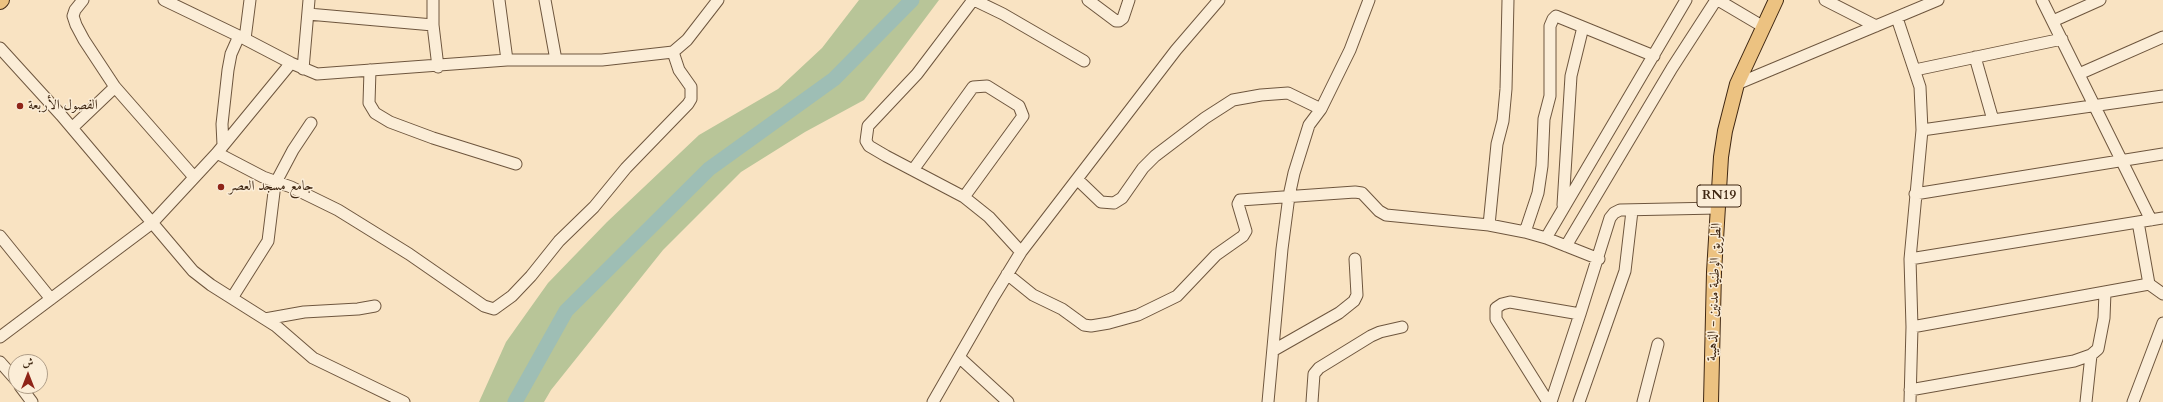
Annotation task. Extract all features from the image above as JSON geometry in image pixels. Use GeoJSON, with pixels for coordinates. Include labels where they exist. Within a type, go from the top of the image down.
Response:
{"type":"FeatureCollection","features":[{"type":"Feature","properties":{"kind":"main road","name":"الطريق الوطنية مدنين - الذهيبة"},"geometry":{"type":"LineString","coordinates":[[1711,402],[1718,208],[1725,131],[1737,84],[1762,26],[1776,0]]}},
{"type":"Feature","properties":{"kind":"street"},"geometry":{"type":"LineString","coordinates":[[83,0],[75,10],[74,20],[115,87],[194,177]]}},
{"type":"Feature","properties":{"kind":"street"},"geometry":{"type":"LineString","coordinates":[[164,0],[303,69],[317,74],[507,60],[602,60],[673,52],[687,40],[718,0]]}},
{"type":"Feature","properties":{"kind":"street"},"geometry":{"type":"LineString","coordinates":[[220,149],[231,54],[242,38],[250,0]]}},
{"type":"Feature","properties":{"kind":"street"},"geometry":{"type":"LineString","coordinates":[[303,69],[309,0]]}},
{"type":"Feature","properties":{"kind":"street"},"geometry":{"type":"LineString","coordinates":[[433,0],[433,25],[438,66]]}},
{"type":"Feature","properties":{"kind":"street"},"geometry":{"type":"LineString","coordinates":[[499,0],[507,60]]}},
{"type":"Feature","properties":{"kind":"street"},"geometry":{"type":"LineString","coordinates":[[545,0],[556,60]]}},
{"type":"Feature","properties":{"kind":"street"},"geometry":{"type":"LineString","coordinates":[[1022,252],[988,217],[964,197],[869,146],[866,141],[867,130],[917,74],[973,0],[1003,14],[1084,61]]}},
{"type":"Feature","properties":{"kind":"street"},"geometry":{"type":"LineString","coordinates":[[1088,0],[1109,16],[1119,21],[1123,18],[1129,0]]}},
{"type":"Feature","properties":{"kind":"street"},"geometry":{"type":"LineString","coordinates":[[933,402],[1007,274],[1022,252],[1176,50],[1219,0]]}},
{"type":"Feature","properties":{"kind":"street"},"geometry":{"type":"LineString","coordinates":[[1268,402],[1274,350],[1282,249],[1289,196],[1309,125],[1321,109],[1350,50],[1369,0]]}},
{"type":"Feature","properties":{"kind":"street"},"geometry":{"type":"LineString","coordinates":[[1489,225],[1497,144],[1503,121],[1506,89],[1508,0]]}},
{"type":"Feature","properties":{"kind":"street"},"geometry":{"type":"LineString","coordinates":[[1546,238],[1686,0]]}},
{"type":"Feature","properties":{"kind":"street"},"geometry":{"type":"LineString","coordinates":[[1566,246],[1672,68],[1717,0],[1762,26]]}},
{"type":"Feature","properties":{"kind":"street"},"geometry":{"type":"LineString","coordinates":[[1737,84],[1938,0]]}},
{"type":"Feature","properties":{"kind":"street"},"geometry":{"type":"LineString","coordinates":[[2042,0],[2121,161],[2152,220]]}},
{"type":"Feature","properties":{"kind":"street"},"geometry":{"type":"LineString","coordinates":[[2053,21],[2100,0]]}},
{"type":"Feature","properties":{"kind":"street"},"geometry":{"type":"LineString","coordinates":[[1831,2],[1876,26]]}},
{"type":"Feature","properties":{"kind":"street"},"geometry":{"type":"LineString","coordinates":[[308,14],[433,25]]}},
{"type":"Feature","properties":{"kind":"street"},"geometry":{"type":"LineString","coordinates":[[1525,232],[1538,193],[1542,166],[1544,119],[1550,96],[1551,81],[1550,26],[1556,16],[1654,56]]}},
{"type":"Feature","properties":{"kind":"street"},"geometry":{"type":"LineString","coordinates":[[1897,18],[1920,87],[1922,130],[1910,259],[1912,328],[1910,402]]}},
{"type":"Feature","properties":{"kind":"street"},"geometry":{"type":"LineString","coordinates":[[1563,207],[1572,76],[1583,27]]}},
{"type":"Feature","properties":{"kind":"street"},"geometry":{"type":"LineString","coordinates":[[2079,74],[2163,38]]}},
{"type":"Feature","properties":{"kind":"street"},"geometry":{"type":"LineString","coordinates":[[1915,70],[2062,39]]}},
{"type":"Feature","properties":{"kind":"street"},"geometry":{"type":"LineString","coordinates":[[0,48],[72,128],[193,271],[265,319],[313,358],[404,402]]}},
{"type":"Feature","properties":{"kind":"street"},"geometry":{"type":"LineString","coordinates":[[220,149],[263,177],[276,181],[356,220],[484,306],[494,309],[500,306],[526,281],[559,240],[594,207],[626,168],[688,104],[691,99],[691,87],[679,70],[673,52]]}},
{"type":"Feature","properties":{"kind":"street"},"geometry":{"type":"LineString","coordinates":[[1975,58],[1993,120]]}},
{"type":"Feature","properties":{"kind":"street"},"geometry":{"type":"LineString","coordinates":[[0,337],[152,223],[220,149],[291,63]]}},
{"type":"Feature","properties":{"kind":"street"},"geometry":{"type":"LineString","coordinates":[[370,70],[369,103],[380,116],[390,122],[433,138],[516,164]]}},
{"type":"Feature","properties":{"kind":"street"},"geometry":{"type":"LineString","coordinates":[[913,170],[973,87],[987,86],[1019,106],[1023,116],[964,197]]}},
{"type":"Feature","properties":{"kind":"street"},"geometry":{"type":"LineString","coordinates":[[72,128],[115,87]]}},
{"type":"Feature","properties":{"kind":"street"},"geometry":{"type":"LineString","coordinates":[[1077,179],[1101,202],[1114,203],[1122,198],[1143,168],[1155,156],[1205,118],[1233,100],[1261,95],[1288,93],[1321,109]]}},
{"type":"Feature","properties":{"kind":"street"},"geometry":{"type":"LineString","coordinates":[[1922,130],[2163,96]]}},
{"type":"Feature","properties":{"kind":"street"},"geometry":{"type":"LineString","coordinates":[[232,298],[268,242],[276,181],[293,150],[311,123]]}},
{"type":"Feature","properties":{"kind":"street"},"geometry":{"type":"LineString","coordinates":[[1915,194],[2163,154]]}},
{"type":"Feature","properties":{"kind":"street"},"geometry":{"type":"LineString","coordinates":[[1007,274],[1033,295],[1062,308],[1084,325],[1091,326],[1109,323],[1138,315],[1180,294],[1216,255],[1245,234],[1245,227],[1238,204],[1240,200],[1355,192],[1362,193],[1375,207],[1386,215],[1489,225],[1525,232],[1546,238],[1599,259]]}},
{"type":"Feature","properties":{"kind":"street"},"geometry":{"type":"LineString","coordinates":[[1550,402],[1599,259],[1610,218],[1614,212],[1620,210],[1632,211],[1718,208]]}},
{"type":"Feature","properties":{"kind":"street"},"geometry":{"type":"LineString","coordinates":[[1579,402],[1625,271],[1632,211]]}},
{"type":"Feature","properties":{"kind":"street"},"geometry":{"type":"LineString","coordinates":[[1910,259],[2163,218]]}},
{"type":"Feature","properties":{"kind":"street"},"geometry":{"type":"LineString","coordinates":[[2138,222],[2149,284],[2163,294]]}},
{"type":"Feature","properties":{"kind":"street"},"geometry":{"type":"LineString","coordinates":[[0,236],[51,299]]}},
{"type":"Feature","properties":{"kind":"street"},"geometry":{"type":"LineString","coordinates":[[1274,350],[1339,313],[1354,301],[1357,295],[1355,259]]}},
{"type":"Feature","properties":{"kind":"street"},"geometry":{"type":"LineString","coordinates":[[1912,328],[2149,284]]}},
{"type":"Feature","properties":{"kind":"street"},"geometry":{"type":"LineString","coordinates":[[1910,390],[2074,361],[2091,355],[2098,349],[2104,318],[2105,292]]}},
{"type":"Feature","properties":{"kind":"street"},"geometry":{"type":"LineString","coordinates":[[1550,402],[1496,319],[1496,308],[1510,302],[1580,314]]}},
{"type":"Feature","properties":{"kind":"street"},"geometry":{"type":"LineString","coordinates":[[265,319],[304,312],[375,306]]}},
{"type":"Feature","properties":{"kind":"street"},"geometry":{"type":"LineString","coordinates":[[2133,402],[2163,323]]}},
{"type":"Feature","properties":{"kind":"street"},"geometry":{"type":"LineString","coordinates":[[1312,402],[1314,374],[1319,368],[1371,336],[1380,332],[1402,327]]}},
{"type":"Feature","properties":{"kind":"street"},"geometry":{"type":"LineString","coordinates":[[1643,402],[1658,344]]}},
{"type":"Feature","properties":{"kind":"street"},"geometry":{"type":"LineString","coordinates":[[2086,402],[2091,355]]}},
{"type":"Feature","properties":{"kind":"street"},"geometry":{"type":"LineString","coordinates":[[959,357],[1008,402]]}},
{"type":"Feature","properties":{"kind":"street"},"geometry":{"type":"LineString","coordinates":[[0,362],[8,371]]}},
{"type":"Feature","properties":{"kind":"green space"},"geometry":{"type":"Polygon","coordinates":[[[859,0],[939,0],[864,100],[805,132],[741,172],[663,250],[551,390],[544,402],[479,402],[506,342],[548,283],[607,222],[699,135],[778,89],[822,48],[859,0]]]}},
{"type":"Feature","properties":{"kind":"waterway"},"geometry":{"type":"LineString","coordinates":[[515,402],[566,311],[709,169],[834,79],[912,0]]}},
{"type":"Feature","properties":{"kind":"place","name":"الفصول الأربعة"},"geometry":{"type":"Point","coordinates":[20,106]}},
{"type":"Feature","properties":{"kind":"place","name":"جامع مسجد العصر"},"geometry":{"type":"Point","coordinates":[221,187]}}]}
